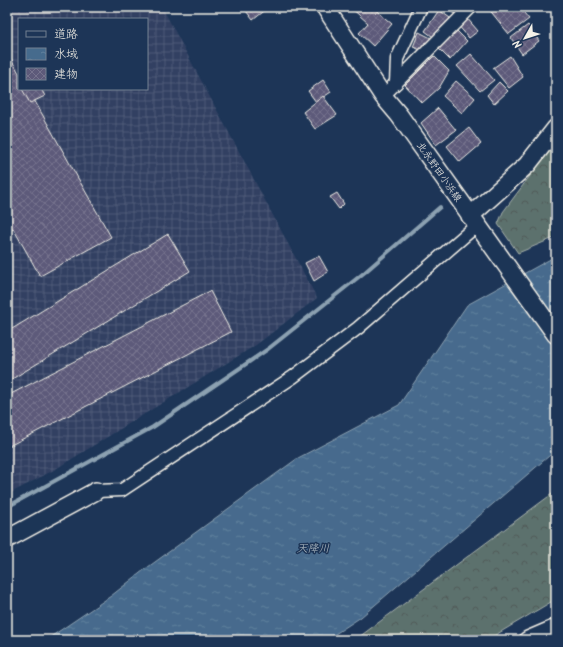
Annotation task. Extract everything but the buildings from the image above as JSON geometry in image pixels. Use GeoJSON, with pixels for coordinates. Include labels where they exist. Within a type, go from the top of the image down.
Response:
{"type":"FeatureCollection","features":[{"type":"Feature","properties":{"kind":"main road","name":"北永野田小浜線"},"geometry":{"type":"LineString","coordinates":[[325,7],[383,96],[399,115],[556,335]]}},
{"type":"Feature","properties":{"kind":"main road"},"geometry":{"type":"LineString","coordinates":[[474,220],[527,165],[556,128]]}},
{"type":"Feature","properties":{"kind":"main road"},"geometry":{"type":"LineString","coordinates":[[7,539],[96,491]]}},
{"type":"Feature","properties":{"kind":"main road"},"geometry":{"type":"LineString","coordinates":[[528,640],[556,628]]}},
{"type":"Feature","properties":{"kind":"street"},"geometry":{"type":"LineString","coordinates":[[396,82],[397,59],[421,7]]}},
{"type":"Feature","properties":{"kind":"street"},"geometry":{"type":"LineString","coordinates":[[383,96],[471,7]]}},
{"type":"Feature","properties":{"kind":"street"},"geometry":{"type":"LineString","coordinates":[[96,491],[122,490],[293,377],[358,328],[474,220]]}},
{"type":"Feature","properties":{"kind":"shaded area"},"geometry":{"type":"Polygon","coordinates":[[[7,7],[162,7],[317,298],[256,345],[54,470],[7,495],[7,7]]]}},
{"type":"Feature","properties":{"kind":"green space"},"geometry":{"type":"Polygon","coordinates":[[[556,141],[556,237],[518,253],[498,224],[503,212],[556,141]]]}},
{"type":"Feature","properties":{"kind":"green space"},"geometry":{"type":"Polygon","coordinates":[[[556,491],[556,599],[487,640],[355,640],[556,491]]]}},
{"type":"Feature","properties":{"kind":"water","name":"天降川"},"geometry":{"type":"Polygon","coordinates":[[[556,256],[556,450],[361,617],[326,640],[46,640],[111,596],[144,570],[298,458],[399,405],[467,305],[556,256]]]}},
{"type":"Feature","properties":{"kind":"waterway"},"geometry":{"type":"LineString","coordinates":[[7,507],[153,427],[268,349],[365,272],[440,207]]}}]}
